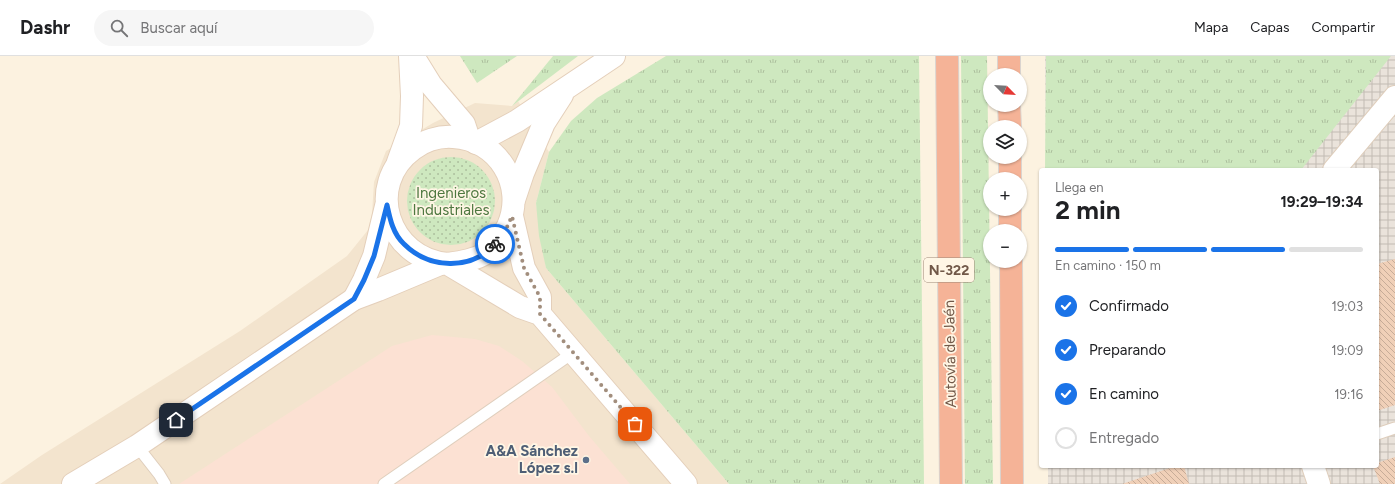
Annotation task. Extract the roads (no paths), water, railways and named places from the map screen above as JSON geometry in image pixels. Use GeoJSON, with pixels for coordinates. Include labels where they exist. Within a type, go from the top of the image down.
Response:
{"type":"FeatureCollection","features":[{"type":"Feature","properties":{"kind":"highway","name":"Autovía de Jaén"},"geometry":{"type":"LineString","coordinates":[[947,56],[951,484]]}},
{"type":"Feature","properties":{"kind":"highway"},"geometry":{"type":"LineString","coordinates":[[1009,56],[1009,68]]}},
{"type":"Feature","properties":{"kind":"highway"},"geometry":{"type":"LineString","coordinates":[[1011,268],[1012,484]]}},
{"type":"Feature","properties":{"kind":"street"},"geometry":{"type":"LineString","coordinates":[[354,299],[374,256],[387,205],[388,186],[411,126],[412,96],[410,56]]}},
{"type":"Feature","properties":{"kind":"street"},"geometry":{"type":"LineString","coordinates":[[413,56],[431,85],[464,124],[472,141]]}},
{"type":"Feature","properties":{"kind":"street"},"geometry":{"type":"LineString","coordinates":[[472,141],[517,121],[614,56]]}},
{"type":"Feature","properties":{"kind":"street"},"geometry":{"type":"LineString","coordinates":[[73,484],[137,446],[354,299],[444,264],[469,261],[489,251],[503,236],[523,173],[544,123],[566,89]]}},
{"type":"Feature","properties":{"kind":"street"},"geometry":{"type":"LineString","coordinates":[[1336,168],[1395,97]]}},
{"type":"Feature","properties":{"kind":"street"},"geometry":{"type":"LineString","coordinates":[[396,168],[406,155],[420,145],[436,138],[452,136],[472,141],[487,148],[502,162],[511,181],[513,208],[524,268],[540,297],[540,314]]}},
{"type":"Feature","properties":{"kind":"street"},"geometry":{"type":"LineString","coordinates":[[387,205],[392,226],[403,244],[420,257],[444,264],[520,307],[540,314],[686,484]]}},
{"type":"Feature","properties":{"kind":"street"},"geometry":{"type":"LineString","coordinates":[[1314,468],[1319,484]]}},
{"type":"Feature","properties":{"kind":"lane"},"geometry":{"type":"LineString","coordinates":[[384,484],[574,352]]}},
{"type":"Feature","properties":{"kind":"lane"},"geometry":{"type":"LineString","coordinates":[[1379,433],[1395,428]]}},
{"type":"Feature","properties":{"kind":"lane"},"geometry":{"type":"LineString","coordinates":[[137,446],[165,484]]}},
{"type":"Feature","properties":{"kind":"place","name":"A&A Sánchez López s.l"},"geometry":{"type":"Point","coordinates":[586,460]}},
{"type":"Feature","properties":{"kind":"park label","name":"Ingenieros Industriales"},"geometry":{"type":"Point","coordinates":[451,202]}}]}
